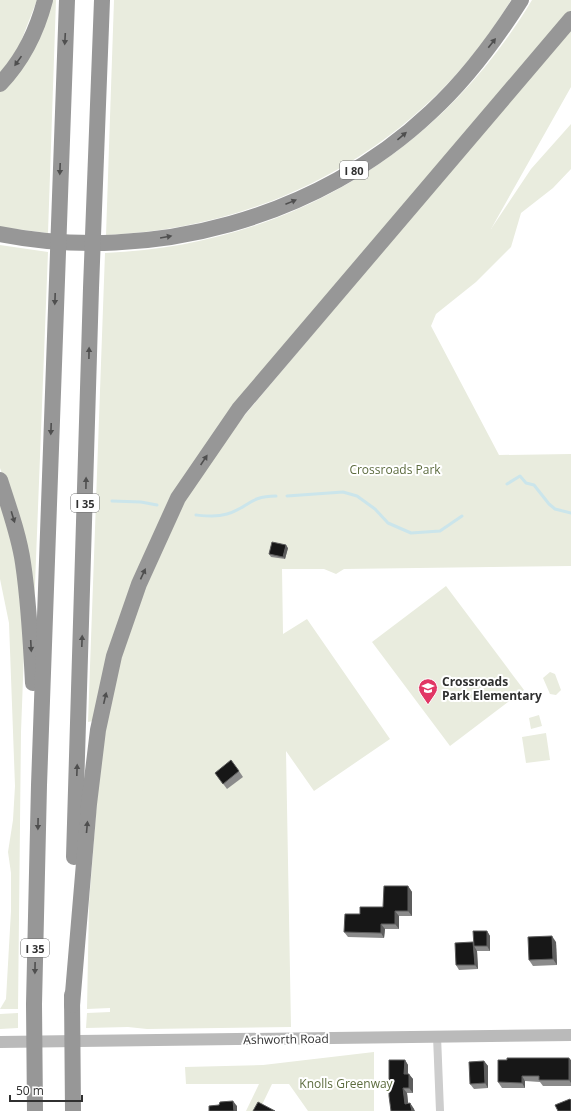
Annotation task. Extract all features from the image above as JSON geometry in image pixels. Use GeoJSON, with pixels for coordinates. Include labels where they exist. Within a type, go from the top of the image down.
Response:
{"type":"FeatureCollection","features":[{"type":"Feature","properties":{"kind":"highway"},"geometry":{"type":"LineString","coordinates":[[0,84],[23,54],[34,32],[45,0]]}},
{"type":"Feature","properties":{"kind":"highway","name":"I 35"},"geometry":{"type":"LineString","coordinates":[[35,1111],[34,1004],[39,785],[67,0]]}},
{"type":"Feature","properties":{"kind":"highway","name":"I 35"},"geometry":{"type":"LineString","coordinates":[[73,1111],[73,883],[91,288],[102,0]]}},
{"type":"Feature","properties":{"kind":"highway","name":"I 80"},"geometry":{"type":"LineString","coordinates":[[0,234],[25,240],[74,243],[128,242],[207,230],[256,216],[304,197],[349,174],[392,145],[431,112],[466,76],[498,36],[520,0]]}},
{"type":"Feature","properties":{"kind":"highway"},"geometry":{"type":"LineString","coordinates":[[72,1005],[89,804],[98,730],[114,656],[138,584],[178,498],[239,410],[571,19]]}},
{"type":"Feature","properties":{"kind":"highway"},"geometry":{"type":"LineString","coordinates":[[0,480],[13,519],[23,562],[29,605],[39,785]]}},
{"type":"Feature","properties":{"kind":"main road","name":"Ashworth Road"},"geometry":{"type":"LineString","coordinates":[[6,1042],[571,1035]]}},
{"type":"Feature","properties":{"kind":"street"},"geometry":{"type":"LineString","coordinates":[[437,1036],[440,1111]]}},
{"type":"Feature","properties":{"kind":"green space"},"geometry":{"type":"Polygon","coordinates":[[[0,0],[37,0],[18,49],[0,73],[0,0]]]}},
{"type":"Feature","properties":{"kind":"green space"},"geometry":{"type":"Polygon","coordinates":[[[51,0],[56,0],[48,233],[0,227],[0,91],[51,0]]]}},
{"type":"Feature","properties":{"kind":"green space"},"geometry":{"type":"Polygon","coordinates":[[[114,0],[511,0],[476,51],[435,96],[389,136],[338,169],[284,196],[227,216],[167,229],[106,235],[114,0]]]}},
{"type":"Feature","properties":{"kind":"green space"},"geometry":{"type":"Polygon","coordinates":[[[532,0],[571,0],[571,11],[527,61],[186,475],[93,721],[88,722],[105,253],[171,246],[234,232],[295,210],[351,182],[404,146],[452,104],[495,55],[532,0]]]}},
{"type":"Feature","properties":{"kind":"green space","name":"Crossroads Park"},"geometry":{"type":"Polygon","coordinates":[[[571,27],[571,87],[491,229],[531,169],[571,124],[571,169],[553,188],[521,213],[511,247],[476,282],[436,314],[431,326],[499,455],[571,454],[571,566],[344,569],[336,574],[324,569],[282,569],[283,634],[307,619],[390,739],[314,791],[286,751],[291,1027],[147,1029],[128,1027],[86,1028],[87,1013],[110,1012],[110,1008],[87,1009],[89,903],[103,723],[133,614],[176,514],[223,441],[571,27]]]}},
{"type":"Feature","properties":{"kind":"green space"},"geometry":{"type":"Polygon","coordinates":[[[0,245],[48,252],[34,610],[15,512],[0,468],[0,245]]]}},
{"type":"Feature","properties":{"kind":"green space"},"geometry":{"type":"Polygon","coordinates":[[[0,499],[11,536],[18,576],[24,652],[21,732],[18,1009],[0,1009],[6,999],[11,911],[11,873],[8,852],[13,820],[15,786],[9,623],[0,579],[0,499]]]}},
{"type":"Feature","properties":{"kind":"green space"},"geometry":{"type":"Polygon","coordinates":[[[446,586],[524,690],[450,746],[372,642],[446,586]]]}},
{"type":"Feature","properties":{"kind":"green space"},"geometry":{"type":"Polygon","coordinates":[[[550,672],[555,674],[561,690],[556,695],[550,694],[543,678],[550,672]]]}},
{"type":"Feature","properties":{"kind":"green space"},"geometry":{"type":"Polygon","coordinates":[[[539,715],[542,726],[531,729],[529,718],[539,715]]]}},
{"type":"Feature","properties":{"kind":"green space"},"geometry":{"type":"Polygon","coordinates":[[[546,733],[550,760],[526,763],[522,737],[546,733]]]}},
{"type":"Feature","properties":{"kind":"green space"},"geometry":{"type":"Polygon","coordinates":[[[18,1013],[18,1028],[0,1029],[0,1014],[18,1013]]]}},
{"type":"Feature","properties":{"kind":"green space","name":"Knolls Greenway"},"geometry":{"type":"Polygon","coordinates":[[[374,1052],[374,1111],[308,1111],[289,1084],[272,1084],[259,1111],[246,1111],[259,1084],[186,1084],[185,1067],[263,1065],[374,1052]]]}},
{"type":"Feature","properties":{"kind":"building"},"geometry":{"type":"Polygon","coordinates":[[[272,542],[286,545],[283,557],[269,554],[272,542]]]}},
{"type":"Feature","properties":{"kind":"building"},"geometry":{"type":"Polygon","coordinates":[[[231,760],[239,771],[223,784],[215,773],[231,760]]]}},
{"type":"Feature","properties":{"kind":"building"},"geometry":{"type":"Polygon","coordinates":[[[384,886],[408,886],[408,911],[395,911],[395,924],[381,924],[381,933],[344,932],[345,914],[360,914],[360,907],[383,907],[384,886]]]}},
{"type":"Feature","properties":{"kind":"building"},"geometry":{"type":"Polygon","coordinates":[[[473,931],[487,931],[487,946],[474,946],[473,931]]]}},
{"type":"Feature","properties":{"kind":"building"},"geometry":{"type":"Polygon","coordinates":[[[552,936],[553,959],[529,960],[528,937],[552,936]]]}},
{"type":"Feature","properties":{"kind":"building"},"geometry":{"type":"Polygon","coordinates":[[[473,942],[475,965],[456,965],[455,943],[473,942]]]}},
{"type":"Feature","properties":{"kind":"building"},"geometry":{"type":"Polygon","coordinates":[[[507,1058],[569,1058],[569,1080],[539,1080],[539,1076],[522,1076],[522,1083],[498,1082],[498,1060],[507,1060],[507,1058]]]}},
{"type":"Feature","properties":{"kind":"building"},"geometry":{"type":"Polygon","coordinates":[[[389,1060],[405,1060],[404,1074],[409,1074],[409,1088],[403,1088],[405,1104],[410,1103],[412,1111],[391,1111],[389,1096],[389,1060]]]}},
{"type":"Feature","properties":{"kind":"building"},"geometry":{"type":"Polygon","coordinates":[[[484,1061],[485,1083],[470,1084],[469,1062],[484,1061]]]}},
{"type":"Feature","properties":{"kind":"building"},"geometry":{"type":"Polygon","coordinates":[[[570,1099],[571,1111],[558,1111],[555,1105],[570,1099]]]}},
{"type":"Feature","properties":{"kind":"building"},"geometry":{"type":"Polygon","coordinates":[[[233,1101],[234,1111],[209,1111],[209,1106],[219,1105],[220,1102],[233,1101]]]}},
{"type":"Feature","properties":{"kind":"building"},"geometry":{"type":"Polygon","coordinates":[[[258,1102],[275,1111],[253,1111],[258,1102]]]}},
{"type":"Feature","properties":{"kind":"waterway"},"geometry":{"type":"LineString","coordinates":[[507,484],[520,476],[526,483],[534,485],[549,504],[555,509],[571,513]]}},
{"type":"Feature","properties":{"kind":"waterway"},"geometry":{"type":"LineString","coordinates":[[287,496],[343,492],[357,496],[375,509],[388,523],[411,533],[440,531],[462,516]]}},
{"type":"Feature","properties":{"kind":"waterway"},"geometry":{"type":"LineString","coordinates":[[196,515],[215,516],[227,514],[240,509],[254,500],[276,496]]}},
{"type":"Feature","properties":{"kind":"waterway"},"geometry":{"type":"LineString","coordinates":[[112,501],[141,502],[157,505]]}},
{"type":"Feature","properties":{"kind":"place","name":"Crossroads Park Elementary"},"geometry":{"type":"Point","coordinates":[428,705]}}]}
